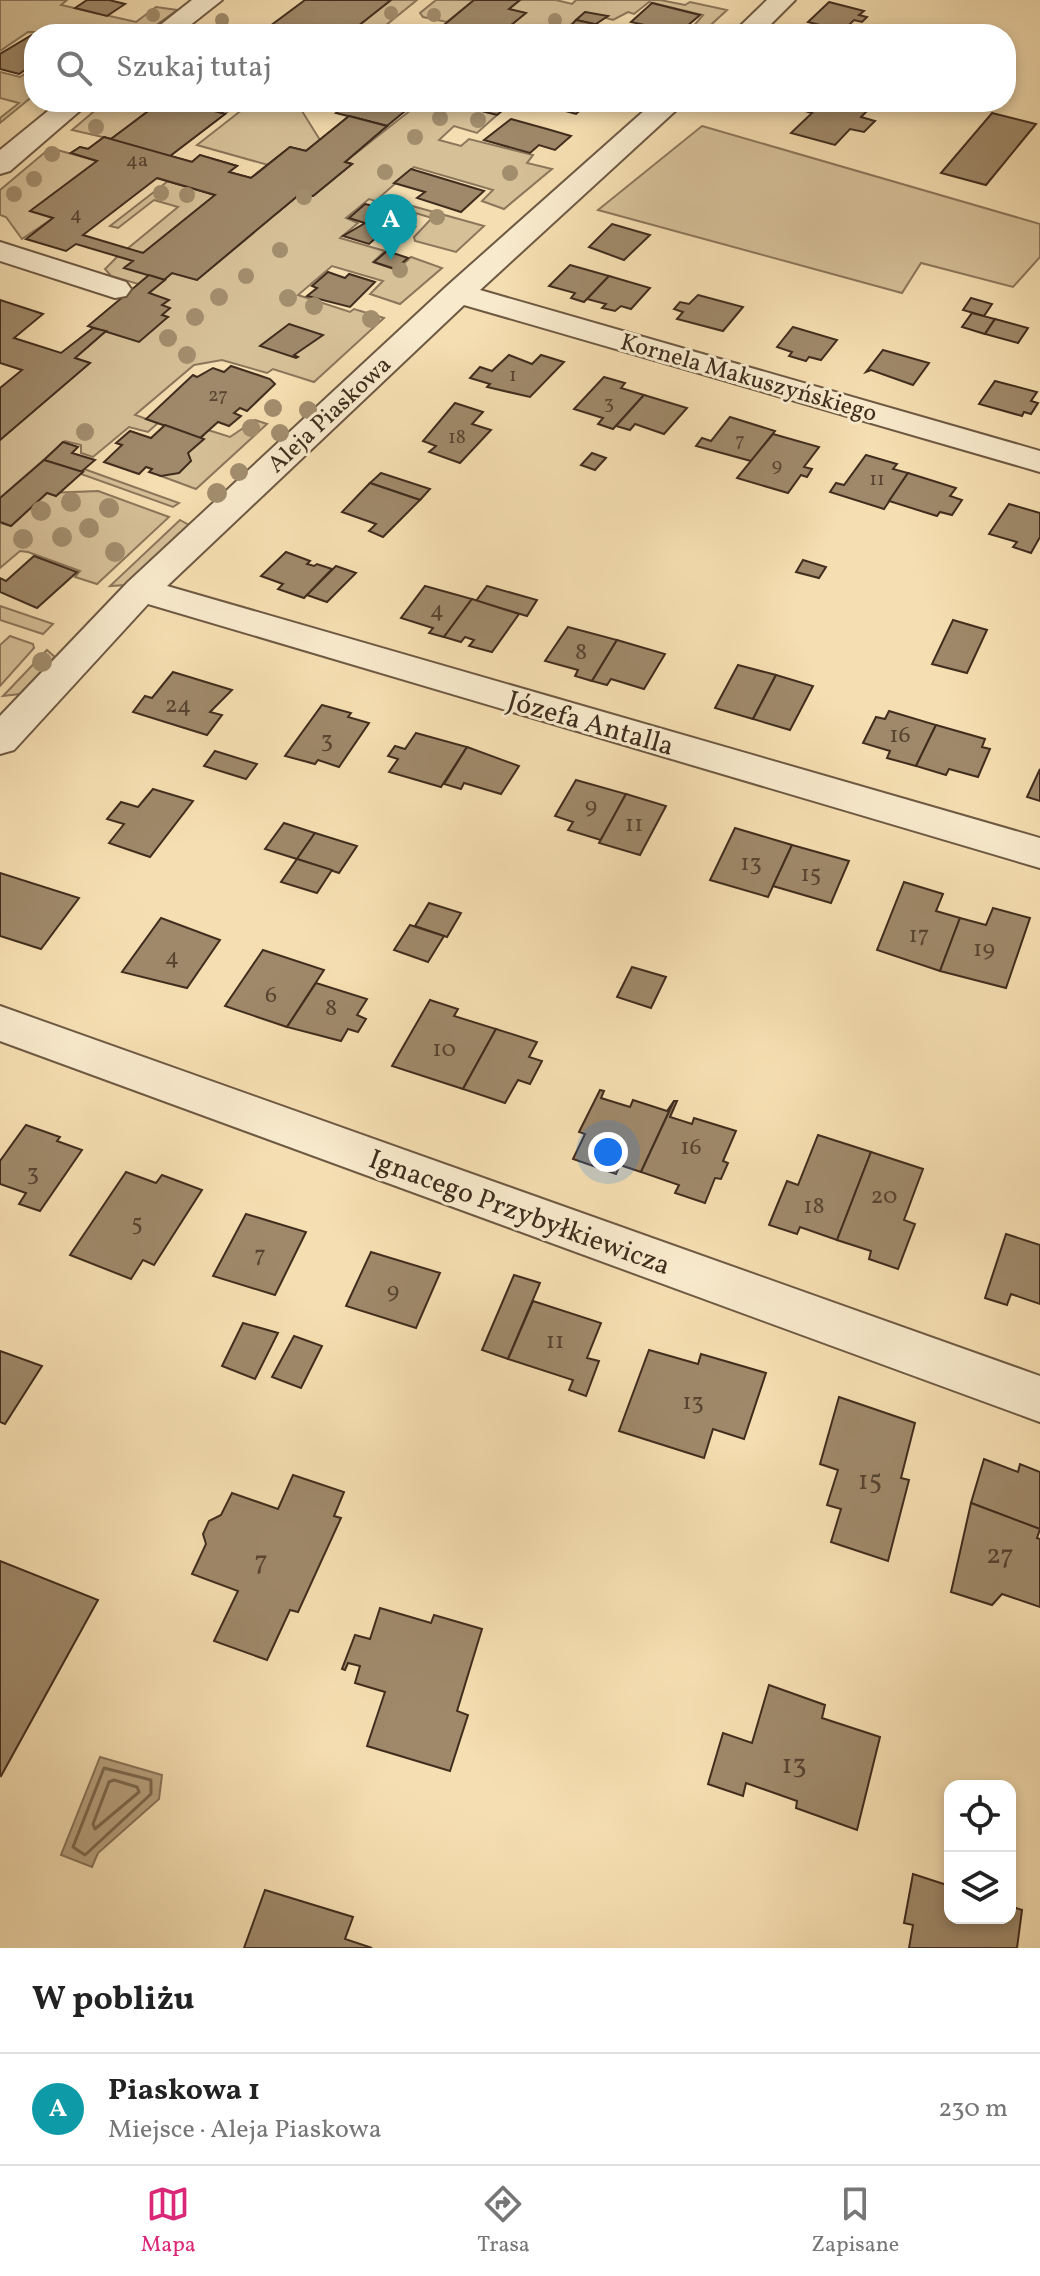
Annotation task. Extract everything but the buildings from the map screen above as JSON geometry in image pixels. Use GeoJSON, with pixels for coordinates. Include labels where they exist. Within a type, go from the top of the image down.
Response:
{"type":"FeatureCollection","features":[{"type":"Feature","properties":{"kind":"street"},"geometry":{"type":"LineString","coordinates":[[176,24],[209,0]]}},
{"type":"Feature","properties":{"kind":"street"},"geometry":{"type":"LineString","coordinates":[[756,24],[782,0]]}},
{"type":"Feature","properties":{"kind":"street"},"geometry":{"type":"LineString","coordinates":[[0,165],[64,112]]}},
{"type":"Feature","properties":{"kind":"street","name":"Aleja Piaskowa"},"geometry":{"type":"LineString","coordinates":[[0,740],[141,590],[458,293],[660,112]]}},
{"type":"Feature","properties":{"kind":"street"},"geometry":{"type":"LineString","coordinates":[[0,251],[115,289]]}},
{"type":"Feature","properties":{"kind":"street","name":"Kornela Makuszyńskiego"},"geometry":{"type":"LineString","coordinates":[[458,293],[1040,462]]}},
{"type":"Feature","properties":{"kind":"street","name":"Józefa Antalla"},"geometry":{"type":"LineString","coordinates":[[141,590],[1040,853]]}},
{"type":"Feature","properties":{"kind":"street","name":"Ignacego Przybyłkiewicza"},"geometry":{"type":"LineString","coordinates":[[0,1023],[1040,1399]]}},
{"type":"Feature","properties":{"kind":"shaded area"},"geometry":{"type":"Polygon","coordinates":[[[0,0],[67,0],[61,5],[136,22],[156,7],[177,10],[158,24],[24,24],[24,35],[0,51],[0,0]]]}},
{"type":"Feature","properties":{"kind":"shaded area"},"geometry":{"type":"Polygon","coordinates":[[[391,0],[417,0],[387,24],[360,24],[391,0]]]}},
{"type":"Feature","properties":{"kind":"shaded area"},"geometry":{"type":"Polygon","coordinates":[[[436,0],[474,0],[447,22],[423,17],[420,13],[436,0]]]}},
{"type":"Feature","properties":{"kind":"shaded area"},"geometry":{"type":"Polygon","coordinates":[[[520,0],[556,0],[572,4],[576,0],[660,0],[685,5],[690,2],[727,10],[712,24],[695,24],[703,15],[649,2],[634,14],[628,12],[613,20],[585,12],[571,24],[512,24],[525,13],[509,9],[520,0]]]}},
{"type":"Feature","properties":{"kind":"shaded area"},"geometry":{"type":"Polygon","coordinates":[[[0,72],[20,77],[24,74],[24,103],[0,123],[0,118],[19,103],[0,98],[0,72]]]}},
{"type":"Feature","properties":{"kind":"shaded area"},"geometry":{"type":"Polygon","coordinates":[[[93,112],[171,112],[111,139],[72,130],[93,112]]]}},
{"type":"Feature","properties":{"kind":"shaded area"},"geometry":{"type":"Polygon","coordinates":[[[239,112],[303,112],[320,140],[306,151],[290,147],[268,165],[197,145],[239,112]]]}},
{"type":"Feature","properties":{"kind":"shaded area"},"geometry":{"type":"Polygon","coordinates":[[[408,112],[486,112],[497,115],[477,133],[454,126],[439,140],[461,146],[469,139],[533,155],[527,163],[552,169],[504,209],[482,201],[493,190],[414,167],[380,197],[484,226],[456,252],[415,241],[414,237],[432,218],[369,199],[346,218],[358,223],[340,238],[385,251],[373,262],[397,270],[411,257],[442,268],[400,304],[370,294],[383,281],[332,266],[298,295],[350,312],[354,309],[384,318],[314,382],[273,369],[267,373],[222,360],[194,365],[135,415],[158,423],[148,432],[129,427],[93,457],[81,453],[81,445],[65,441],[0,498],[0,440],[90,363],[75,358],[106,331],[167,317],[162,315],[162,305],[168,300],[149,293],[172,273],[197,280],[301,193],[313,196],[351,164],[345,162],[408,112]]]}},
{"type":"Feature","properties":{"kind":"shaded area"},"geometry":{"type":"Polygon","coordinates":[[[702,126],[1040,224],[1040,257],[1013,287],[921,263],[902,293],[598,210],[702,126]]]}},
{"type":"Feature","properties":{"kind":"shaded area"},"geometry":{"type":"Polygon","coordinates":[[[50,148],[97,161],[31,211],[53,218],[22,239],[6,217],[0,215],[0,190],[50,148]]]}},
{"type":"Feature","properties":{"kind":"shaded area"},"geometry":{"type":"Polygon","coordinates":[[[168,181],[215,195],[143,253],[127,249],[178,207],[154,200],[118,228],[110,226],[168,181]]]}},
{"type":"Feature","properties":{"kind":"shaded area"},"geometry":{"type":"Polygon","coordinates":[[[118,256],[133,261],[125,267],[149,275],[138,284],[111,276],[105,269],[118,256]]]}},
{"type":"Feature","properties":{"kind":"shaded area"},"geometry":{"type":"Polygon","coordinates":[[[255,420],[267,424],[196,489],[161,476],[191,461],[188,453],[208,430],[230,437],[255,420]]]}},
{"type":"Feature","properties":{"kind":"shaded area"},"geometry":{"type":"Polygon","coordinates":[[[84,469],[179,503],[173,507],[81,474],[84,469]]]}},
{"type":"Feature","properties":{"kind":"shaded area"},"geometry":{"type":"Polygon","coordinates":[[[98,491],[169,517],[97,584],[75,577],[80,571],[28,552],[20,551],[0,568],[0,523],[11,526],[47,493],[98,491]]]}},
{"type":"Feature","properties":{"kind":"shaded area"},"geometry":{"type":"Polygon","coordinates":[[[180,520],[189,525],[126,585],[110,586],[180,520]]]}},
{"type":"Feature","properties":{"kind":"shaded area"},"geometry":{"type":"Polygon","coordinates":[[[0,606],[53,624],[43,634],[0,620],[0,606]]]}},
{"type":"Feature","properties":{"kind":"shaded area"},"geometry":{"type":"Polygon","coordinates":[[[10,636],[33,644],[34,648],[0,686],[0,645],[10,636]]]}},
{"type":"Feature","properties":{"kind":"shaded area"},"geometry":{"type":"Polygon","coordinates":[[[47,650],[55,657],[20,694],[3,696],[47,650]]]}},
{"type":"Feature","properties":{"kind":"water"},"geometry":{"type":"Polygon","coordinates":[[[100,1757],[162,1775],[159,1799],[98,1853],[92,1867],[61,1855],[100,1757]]]}},
{"type":"Feature","properties":{"kind":"place","name":"Piaskowa 1"},"geometry":{"type":"Point","coordinates":[391,260]}}]}
